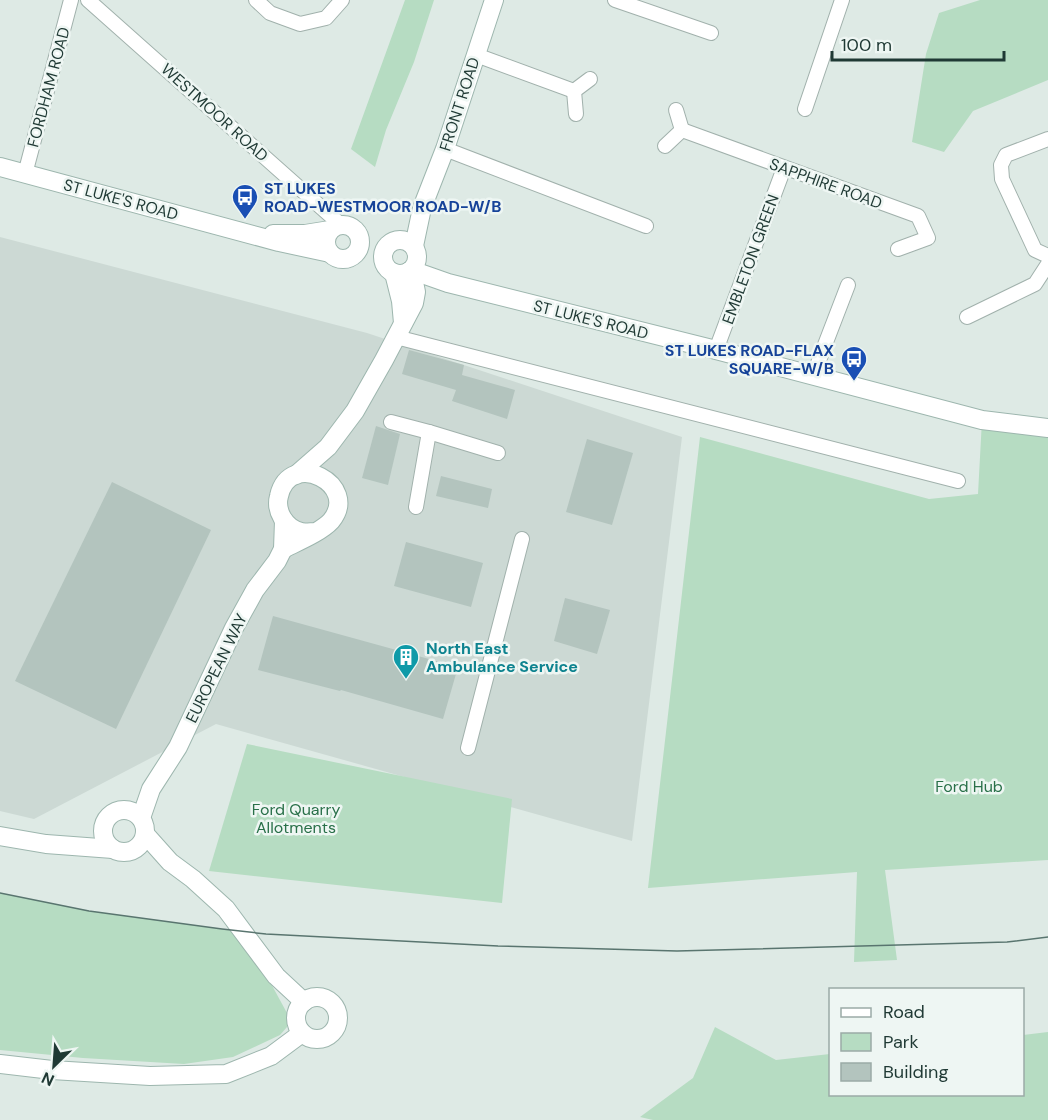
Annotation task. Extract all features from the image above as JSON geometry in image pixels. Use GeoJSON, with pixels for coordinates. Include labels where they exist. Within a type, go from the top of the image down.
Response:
{"type":"FeatureCollection","features":[{"type":"Feature","properties":{"kind":"main road","name":"FRONT ROAD"},"geometry":{"type":"LineString","coordinates":[[422,208],[445,149],[494,0]]}},
{"type":"Feature","properties":{"kind":"main road","name":"ST LUKE'S ROAD"},"geometry":{"type":"LineString","coordinates":[[0,167],[310,250],[338,256],[405,264],[448,283],[982,420],[1048,428]]}},
{"type":"Feature","properties":{"kind":"main road"},"geometry":{"type":"LineString","coordinates":[[315,532],[301,532],[284,521],[280,514],[278,500],[280,490],[286,481],[328,447],[355,411],[414,303],[416,292],[414,282],[405,264],[382,253],[422,208]]}},
{"type":"Feature","properties":{"kind":"main road"},"geometry":{"type":"LineString","coordinates":[[405,264],[422,208]]}},
{"type":"Feature","properties":{"kind":"main road","name":"ST LUKE'S ROAD"},"geometry":{"type":"LineString","coordinates":[[242,231],[276,234],[342,228],[392,241],[404,240],[405,264]]}},
{"type":"Feature","properties":{"kind":"main road"},"geometry":{"type":"LineString","coordinates":[[342,228],[360,239],[359,248],[353,256],[338,256],[326,241],[342,228]]}},
{"type":"Feature","properties":{"kind":"main road"},"geometry":{"type":"LineString","coordinates":[[283,549],[332,520],[337,506],[337,497],[330,483],[328,447]]}},
{"type":"Feature","properties":{"kind":"main road"},"geometry":{"type":"LineString","coordinates":[[296,475],[309,472],[330,483]]}},
{"type":"Feature","properties":{"kind":"main road"},"geometry":{"type":"LineString","coordinates":[[283,549],[284,521]]}},
{"type":"Feature","properties":{"kind":"main road","name":"EUROPEAN WAY"},"geometry":{"type":"LineString","coordinates":[[137,827],[151,789],[178,747],[255,590],[277,561],[283,549]]}},
{"type":"Feature","properties":{"kind":"main road"},"geometry":{"type":"LineString","coordinates":[[76,845],[95,833],[111,814],[117,811],[137,827],[170,862],[226,909],[276,976],[304,1002]]}},
{"type":"Feature","properties":{"kind":"main road"},"geometry":{"type":"LineString","coordinates":[[104,822],[103,834],[113,849]]}},
{"type":"Feature","properties":{"kind":"main road"},"geometry":{"type":"LineString","coordinates":[[0,836],[46,844],[76,845],[124,852],[137,827]]}},
{"type":"Feature","properties":{"kind":"main road"},"geometry":{"type":"LineString","coordinates":[[314,997],[328,1000],[334,1005],[338,1016],[335,1030],[325,1038],[314,1039],[302,1033],[296,1022],[297,1014],[304,1002],[314,997]]}},
{"type":"Feature","properties":{"kind":"main road"},"geometry":{"type":"LineString","coordinates":[[0,1064],[52,1070],[150,1076],[226,1074],[271,1056],[302,1033]]}},
{"type":"Feature","properties":{"kind":"street","name":"FORDHAM ROAD"},"geometry":{"type":"LineString","coordinates":[[25,174],[70,0]]}},
{"type":"Feature","properties":{"kind":"street","name":"WESTMOOR ROAD"},"geometry":{"type":"LineString","coordinates":[[88,0],[342,228]]}},
{"type":"Feature","properties":{"kind":"street"},"geometry":{"type":"LineString","coordinates":[[256,0],[270,13],[300,24],[326,18],[342,0]]}},
{"type":"Feature","properties":{"kind":"street"},"geometry":{"type":"LineString","coordinates":[[615,0],[711,33]]}},
{"type":"Feature","properties":{"kind":"street"},"geometry":{"type":"LineString","coordinates":[[805,109],[842,0]]}},
{"type":"Feature","properties":{"kind":"street"},"geometry":{"type":"LineString","coordinates":[[476,55],[574,90]]}},
{"type":"Feature","properties":{"kind":"street"},"geometry":{"type":"LineString","coordinates":[[574,90],[590,79]]}},
{"type":"Feature","properties":{"kind":"street"},"geometry":{"type":"LineString","coordinates":[[574,90],[576,114]]}},
{"type":"Feature","properties":{"kind":"street"},"geometry":{"type":"LineString","coordinates":[[665,146],[682,130],[676,110]]}},
{"type":"Feature","properties":{"kind":"street","name":"SAPPHIRE ROAD"},"geometry":{"type":"LineString","coordinates":[[682,130],[918,216],[928,238],[898,249]]}},
{"type":"Feature","properties":{"kind":"street"},"geometry":{"type":"LineString","coordinates":[[1048,139],[1006,155],[1001,165],[1002,179],[1035,250],[1048,256]]}},
{"type":"Feature","properties":{"kind":"street"},"geometry":{"type":"LineString","coordinates":[[445,149],[646,226]]}},
{"type":"Feature","properties":{"kind":"street","name":"EMBLETON GREEN"},"geometry":{"type":"LineString","coordinates":[[716,350],[784,168]]}},
{"type":"Feature","properties":{"kind":"street"},"geometry":{"type":"LineString","coordinates":[[967,317],[1035,284],[1048,264]]}},
{"type":"Feature","properties":{"kind":"street"},"geometry":{"type":"LineString","coordinates":[[813,376],[848,285]]}},
{"type":"Feature","properties":{"kind":"street"},"geometry":{"type":"LineString","coordinates":[[400,330],[958,481]]}},
{"type":"Feature","properties":{"kind":"street"},"geometry":{"type":"LineString","coordinates":[[390,422],[498,453]]}},
{"type":"Feature","properties":{"kind":"street"},"geometry":{"type":"LineString","coordinates":[[416,507],[429,432]]}},
{"type":"Feature","properties":{"kind":"street"},"geometry":{"type":"LineString","coordinates":[[468,748],[522,539]]}},
{"type":"Feature","properties":{"kind":"shaded area"},"geometry":{"type":"Polygon","coordinates":[[[0,237],[367,333],[682,437],[632,841],[216,724],[34,819],[0,811],[0,237]]]}},
{"type":"Feature","properties":{"kind":"green space"},"geometry":{"type":"Polygon","coordinates":[[[405,0],[434,0],[414,62],[386,130],[375,167],[351,149],[405,0]]]}},
{"type":"Feature","properties":{"kind":"green space"},"geometry":{"type":"Polygon","coordinates":[[[980,0],[1048,0],[1048,80],[973,111],[944,152],[912,142],[926,54],[939,13],[980,0]]]}},
{"type":"Feature","properties":{"kind":"green space","name":"Ford Hub"},"geometry":{"type":"Polygon","coordinates":[[[982,420],[1048,428],[1048,860],[885,870],[897,960],[854,962],[857,872],[648,888],[700,437],[929,499],[978,494],[982,420]]]}},
{"type":"Feature","properties":{"kind":"green space","name":"Ford Quarry Allotments"},"geometry":{"type":"Polygon","coordinates":[[[247,744],[512,799],[502,903],[209,871],[247,744]]]}},
{"type":"Feature","properties":{"kind":"green space"},"geometry":{"type":"Polygon","coordinates":[[[0,893],[89,911],[230,930],[269,980],[287,1013],[287,1027],[280,1035],[233,1057],[184,1064],[0,1050],[0,893]]]}},
{"type":"Feature","properties":{"kind":"green space"},"geometry":{"type":"Polygon","coordinates":[[[715,1027],[776,1060],[829,1054],[829,1096],[1024,1096],[1024,1035],[1048,1032],[1048,1120],[653,1120],[640,1117],[693,1078],[715,1027]]]}},
{"type":"Feature","properties":{"kind":"building"},"geometry":{"type":"Polygon","coordinates":[[[409,350],[464,365],[462,375],[515,390],[507,419],[452,401],[456,390],[402,374],[409,350]]]}},
{"type":"Feature","properties":{"kind":"building"},"geometry":{"type":"Polygon","coordinates":[[[376,426],[400,434],[388,485],[362,478],[376,426]]]}},
{"type":"Feature","properties":{"kind":"building"},"geometry":{"type":"Polygon","coordinates":[[[587,439],[633,453],[612,525],[566,512],[587,439]]]}},
{"type":"Feature","properties":{"kind":"building"},"geometry":{"type":"Polygon","coordinates":[[[441,476],[492,489],[488,508],[436,496],[441,476]]]}},
{"type":"Feature","properties":{"kind":"building"},"geometry":{"type":"Polygon","coordinates":[[[112,482],[211,530],[116,729],[15,681],[112,482]]]}},
{"type":"Feature","properties":{"kind":"building"},"geometry":{"type":"Polygon","coordinates":[[[406,542],[483,563],[471,607],[394,586],[406,542]]]}},
{"type":"Feature","properties":{"kind":"building"},"geometry":{"type":"Polygon","coordinates":[[[565,598],[610,610],[597,654],[554,641],[565,598]]]}},
{"type":"Feature","properties":{"kind":"building"},"geometry":{"type":"Polygon","coordinates":[[[273,616],[458,667],[443,719],[341,690],[258,670],[273,616]]]}},
{"type":"Feature","properties":{"kind":"tram line"},"geometry":{"type":"LineString","coordinates":[[0,893],[89,911],[266,934],[498,946],[677,951],[1007,942],[1048,937]]}},
{"type":"Feature","properties":{"kind":"place","name":"ST LUKES ROAD-WESTMOOR ROAD-W/B"},"geometry":{"type":"Point","coordinates":[245,220]}},
{"type":"Feature","properties":{"kind":"place","name":"ST LUKES ROAD-FLAX SQUARE-W/B"},"geometry":{"type":"Point","coordinates":[854,382]}},
{"type":"Feature","properties":{"kind":"place","name":"North East Ambulance Service"},"geometry":{"type":"Point","coordinates":[406,680]}}]}
